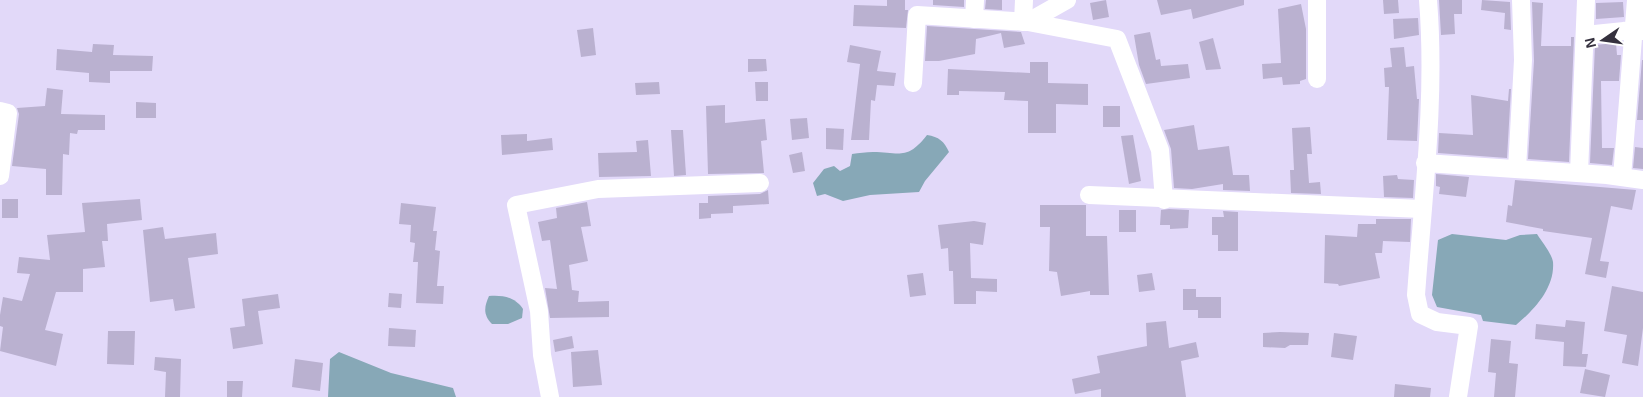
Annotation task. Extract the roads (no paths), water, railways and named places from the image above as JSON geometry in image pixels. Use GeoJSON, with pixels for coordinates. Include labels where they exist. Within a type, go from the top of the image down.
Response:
{"type":"FeatureCollection","features":[{"type":"Feature","properties":{"kind":"street"},"geometry":{"type":"LineString","coordinates":[[974,19],[975,0]]}},
{"type":"Feature","properties":{"kind":"street"},"geometry":{"type":"LineString","coordinates":[[1024,0],[1026,22]]}},
{"type":"Feature","properties":{"kind":"street"},"geometry":{"type":"LineString","coordinates":[[1026,22],[1067,0]]}},
{"type":"Feature","properties":{"kind":"street"},"geometry":{"type":"LineString","coordinates":[[1317,0],[1317,80]]}},
{"type":"Feature","properties":{"kind":"street"},"geometry":{"type":"LineString","coordinates":[[1428,0],[1431,30],[1430,95],[1416,295],[1420,314],[1437,322],[1468,326],[1458,397]]}},
{"type":"Feature","properties":{"kind":"street"},"geometry":{"type":"LineString","coordinates":[[1517,169],[1524,60],[1521,0]]}},
{"type":"Feature","properties":{"kind":"street"},"geometry":{"type":"LineString","coordinates":[[1579,173],[1586,0]]}},
{"type":"Feature","properties":{"kind":"street"},"geometry":{"type":"LineString","coordinates":[[1622,177],[1638,30],[1636,0]]}},
{"type":"Feature","properties":{"kind":"street"},"geometry":{"type":"LineString","coordinates":[[913,83],[917,15],[1026,22],[1117,39],[1160,150],[1164,200]]}},
{"type":"Feature","properties":{"kind":"street"},"geometry":{"type":"LineString","coordinates":[[1585,35],[1638,30]]}},
{"type":"Feature","properties":{"kind":"street"},"geometry":{"type":"LineString","coordinates":[[0,111],[8,113],[0,176]]}},
{"type":"Feature","properties":{"kind":"street"},"geometry":{"type":"LineString","coordinates":[[1425,163],[1579,173],[1643,180]]}},
{"type":"Feature","properties":{"kind":"street"},"geometry":{"type":"LineString","coordinates":[[550,397],[542,356],[539,311],[516,205],[598,189],[760,183]]}},
{"type":"Feature","properties":{"kind":"street"},"geometry":{"type":"LineString","coordinates":[[1089,195],[1164,200],[1422,209]]}},
{"type":"Feature","properties":{"kind":"water"},"geometry":{"type":"Polygon","coordinates":[[[927,135],[941,140],[949,152],[925,181],[919,192],[870,195],[843,201],[825,194],[817,196],[813,183],[824,169],[834,166],[840,171],[850,166],[852,154],[908,152],[914,149],[927,135]]]}},
{"type":"Feature","properties":{"kind":"water"},"geometry":{"type":"Polygon","coordinates":[[[1452,234],[1506,240],[1520,235],[1537,234],[1553,262],[1551,281],[1542,298],[1516,325],[1483,321],[1481,315],[1437,307],[1432,295],[1438,240],[1452,234]]]}},
{"type":"Feature","properties":{"kind":"water"},"geometry":{"type":"Polygon","coordinates":[[[489,296],[512,299],[523,309],[522,318],[508,324],[492,324],[485,311],[489,296]]]}},
{"type":"Feature","properties":{"kind":"water"},"geometry":{"type":"Polygon","coordinates":[[[339,352],[391,373],[453,388],[456,397],[328,397],[330,359],[339,352]]]}}]}
